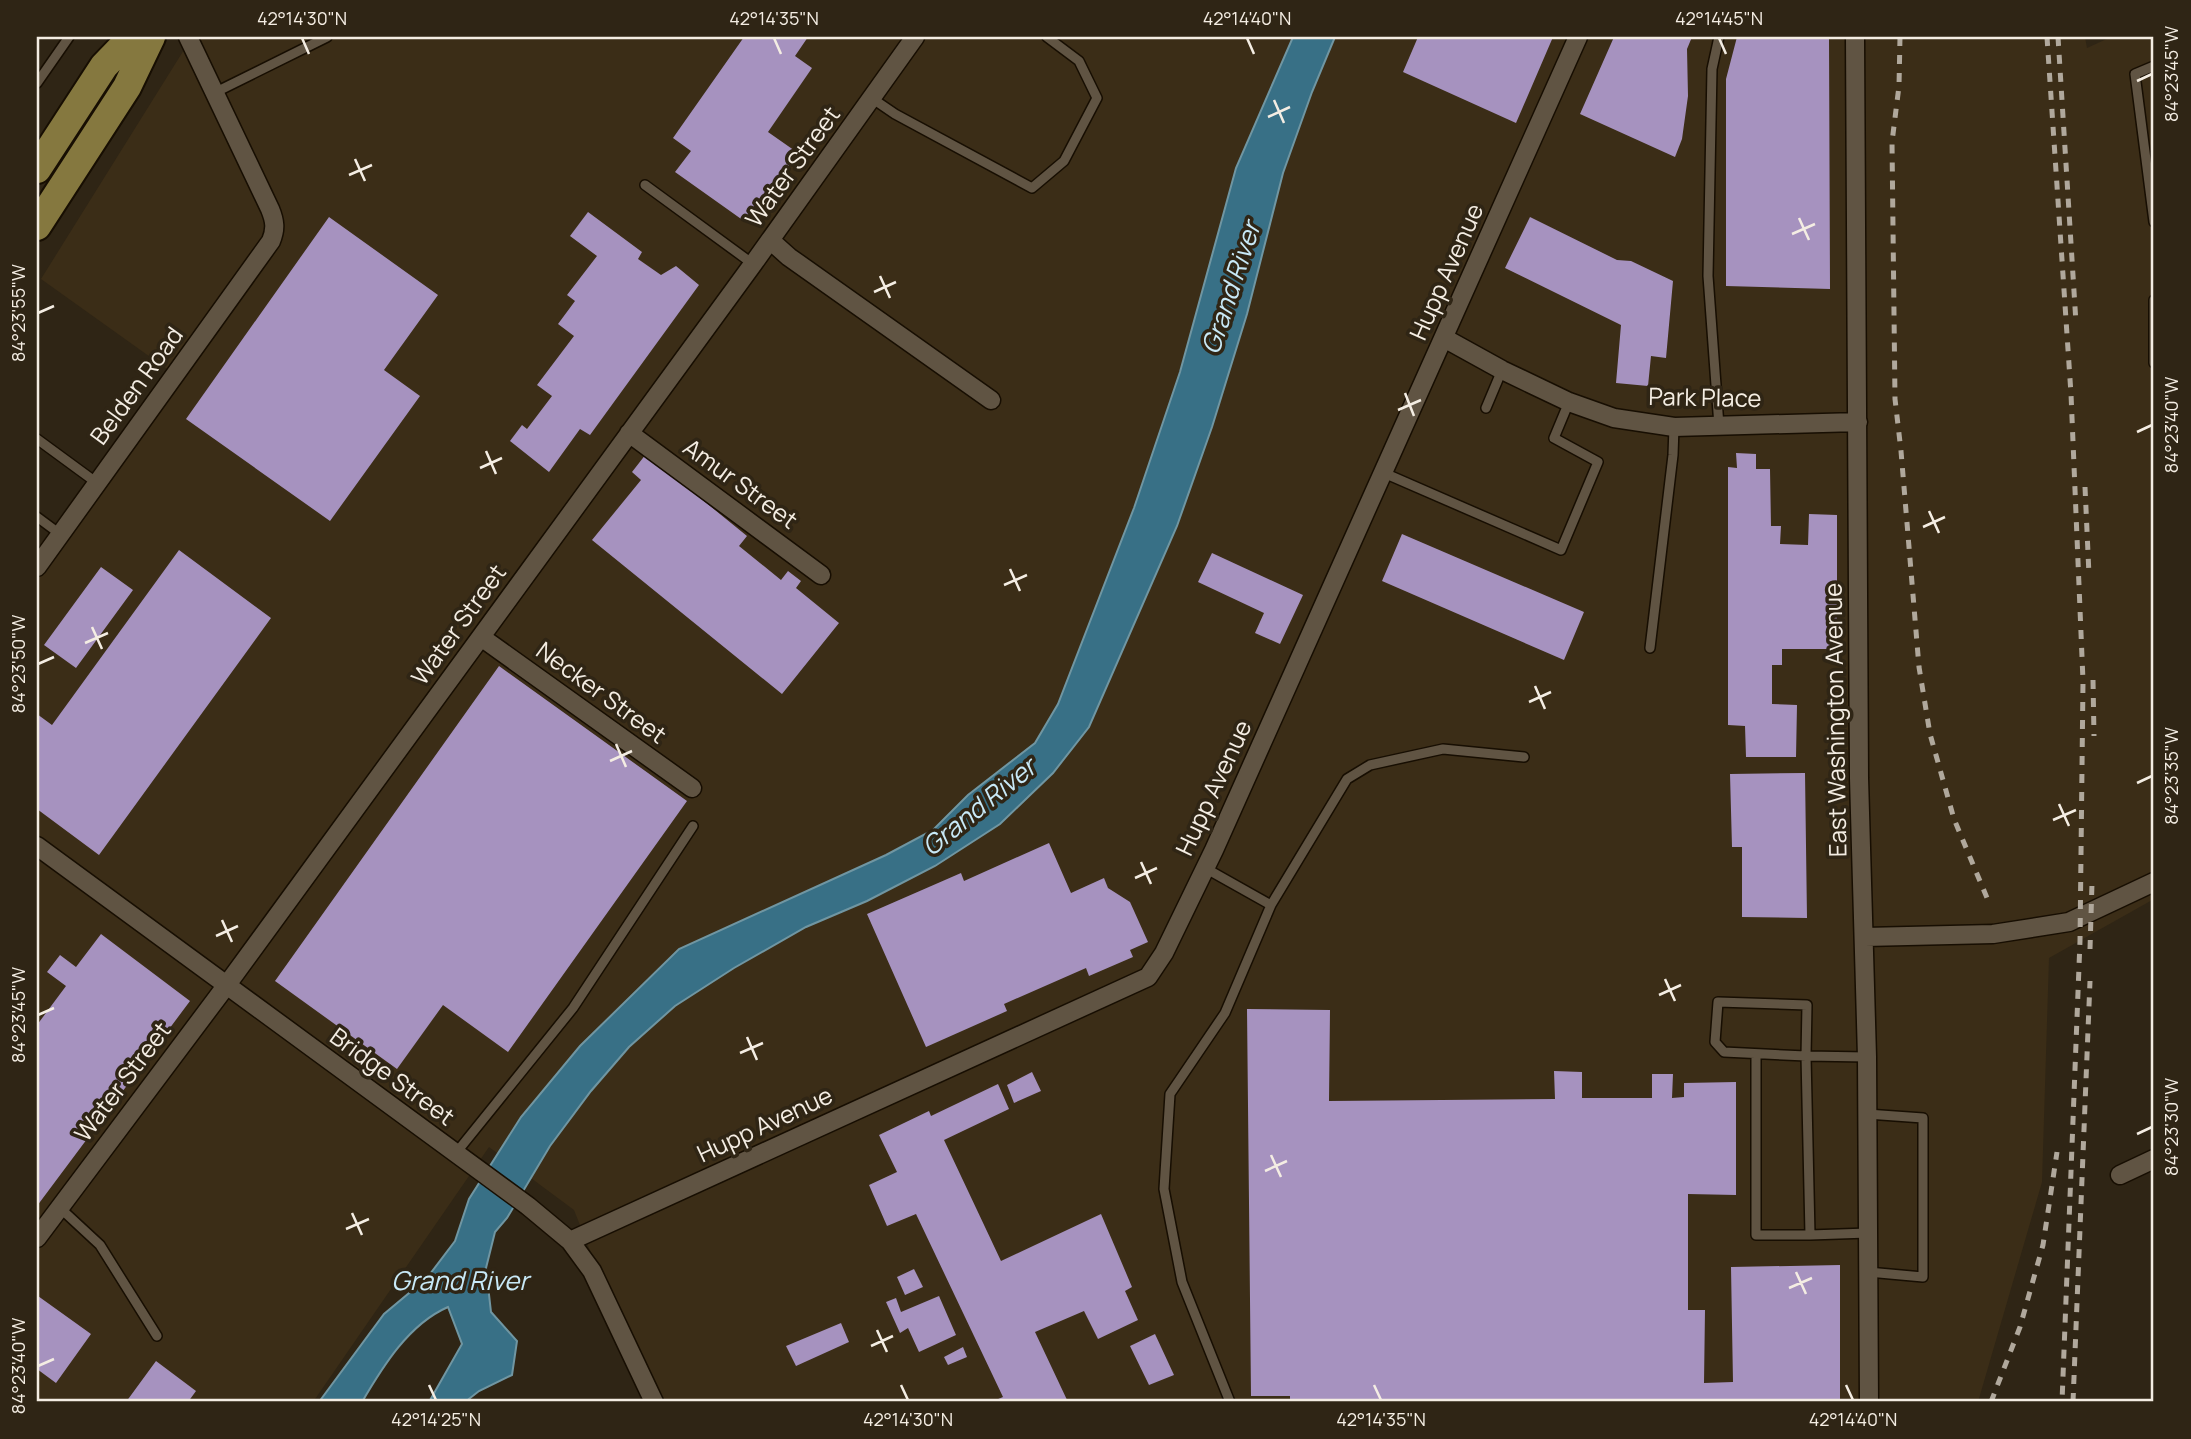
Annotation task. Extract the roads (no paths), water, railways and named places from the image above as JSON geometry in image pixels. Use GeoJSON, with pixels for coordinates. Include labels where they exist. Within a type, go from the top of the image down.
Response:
{"type":"FeatureCollection","features":[{"type":"Feature","properties":{"kind":"main road"},"geometry":{"type":"LineString","coordinates":[[37,169],[104,66],[132,37]]}},
{"type":"Feature","properties":{"kind":"main road"},"geometry":{"type":"LineString","coordinates":[[37,226],[127,87],[151,37]]}},
{"type":"Feature","properties":{"kind":"street"},"geometry":{"type":"LineString","coordinates":[[188,37],[214,93]]}},
{"type":"Feature","properties":{"kind":"street","name":"Water Street"},"geometry":{"type":"LineString","coordinates":[[37,1238],[226,986],[873,99],[915,37]]}},
{"type":"Feature","properties":{"kind":"street","name":"Hupp Avenue"},"geometry":{"type":"LineString","coordinates":[[570,1241],[1148,976],[1164,953],[1205,869],[1578,37]]}},
{"type":"Feature","properties":{"kind":"street","name":"East Washington Avenue"},"geometry":{"type":"LineString","coordinates":[[1855,37],[1859,778],[1867,1057],[1869,1402]]}},
{"type":"Feature","properties":{"kind":"street","name":"Belden Road"},"geometry":{"type":"LineString","coordinates":[[37,567],[275,232],[270,209],[214,93]]}},
{"type":"Feature","properties":{"kind":"street"},"geometry":{"type":"LineString","coordinates":[[770,240],[789,257],[991,400]]}},
{"type":"Feature","properties":{"kind":"street","name":"Park Place"},"geometry":{"type":"LineString","coordinates":[[1444,338],[1569,402],[1614,418],[1674,427],[1858,422]]}},
{"type":"Feature","properties":{"kind":"street","name":"Amur Street"},"geometry":{"type":"LineString","coordinates":[[629,433],[821,575]]}},
{"type":"Feature","properties":{"kind":"street","name":"Necker Street"},"geometry":{"type":"LineString","coordinates":[[481,637],[692,788]]}},
{"type":"Feature","properties":{"kind":"street","name":"Bridge Street"},"geometry":{"type":"LineString","coordinates":[[37,846],[528,1206],[570,1241],[592,1270],[654,1402]]}},
{"type":"Feature","properties":{"kind":"street"},"geometry":{"type":"LineString","coordinates":[[1865,937],[1993,934],[2069,922],[2154,882]]}},
{"type":"Feature","properties":{"kind":"street"},"geometry":{"type":"LineString","coordinates":[[2120,1175],[2154,1159]]}},
{"type":"Feature","properties":{"kind":"lane"},"geometry":{"type":"LineString","coordinates":[[37,83],[69,37]]}},
{"type":"Feature","properties":{"kind":"lane"},"geometry":{"type":"LineString","coordinates":[[214,93],[327,37]]}},
{"type":"Feature","properties":{"kind":"lane"},"geometry":{"type":"LineString","coordinates":[[873,99],[895,114],[1032,188],[1064,161],[1097,98],[1079,61],[1047,37]]}},
{"type":"Feature","properties":{"kind":"lane"},"geometry":{"type":"LineString","coordinates":[[1719,37],[1712,69],[1708,276],[1719,426]]}},
{"type":"Feature","properties":{"kind":"lane"},"geometry":{"type":"LineString","coordinates":[[2154,66],[2136,74],[2154,222]]}},
{"type":"Feature","properties":{"kind":"lane"},"geometry":{"type":"LineString","coordinates":[[645,185],[753,264]]}},
{"type":"Feature","properties":{"kind":"lane"},"geometry":{"type":"LineString","coordinates":[[2154,300],[2154,363]]}},
{"type":"Feature","properties":{"kind":"lane"},"geometry":{"type":"LineString","coordinates":[[1486,408],[1502,370]]}},
{"type":"Feature","properties":{"kind":"lane"},"geometry":{"type":"LineString","coordinates":[[1384,473],[1561,550],[1598,462],[1554,439],[1569,402]]}},
{"type":"Feature","properties":{"kind":"lane"},"geometry":{"type":"LineString","coordinates":[[1650,648],[1674,427]]}},
{"type":"Feature","properties":{"kind":"lane"},"geometry":{"type":"LineString","coordinates":[[37,439],[97,483]]}},
{"type":"Feature","properties":{"kind":"lane"},"geometry":{"type":"LineString","coordinates":[[37,517],[60,534]]}},
{"type":"Feature","properties":{"kind":"lane"},"geometry":{"type":"LineString","coordinates":[[1230,1402],[1182,1283],[1164,1189],[1170,1094],[1225,1013],[1271,905],[1347,779],[1370,765],[1443,749],[1524,757]]}},
{"type":"Feature","properties":{"kind":"lane"},"geometry":{"type":"LineString","coordinates":[[462,1158],[573,1008],[693,826]]}},
{"type":"Feature","properties":{"kind":"lane"},"geometry":{"type":"LineString","coordinates":[[1205,869],[1271,905]]}},
{"type":"Feature","properties":{"kind":"lane"},"geometry":{"type":"LineString","coordinates":[[1810,1235],[1806,1056],[1807,1005],[1718,1002],[1715,1042],[1724,1052],[1806,1056],[1867,1057]]}},
{"type":"Feature","properties":{"kind":"lane"},"geometry":{"type":"LineString","coordinates":[[1756,1054],[1756,1235],[1868,1233]]}},
{"type":"Feature","properties":{"kind":"lane"},"geometry":{"type":"LineString","coordinates":[[1867,1114],[1923,1118],[1923,1277],[1868,1272]]}},
{"type":"Feature","properties":{"kind":"lane"},"geometry":{"type":"LineString","coordinates":[[59,1207],[100,1245],[158,1336]]}},
{"type":"Feature","properties":{"kind":"water","name":"Grand River"},"geometry":{"type":"Polygon","coordinates":[[[1293,37],[1335,37],[1283,173],[1247,314],[1212,427],[1177,526],[1089,727],[1053,773],[1000,824],[935,866],[867,901],[806,927],[734,968],[675,1006],[629,1047],[591,1091],[550,1146],[507,1218],[495,1232],[486,1268],[491,1312],[517,1341],[512,1375],[479,1391],[465,1402],[429,1402],[462,1344],[448,1307],[421,1324],[398,1347],[362,1402],[319,1402],[384,1314],[427,1278],[455,1241],[469,1199],[521,1117],[580,1046],[679,949],[886,855],[933,830],[968,795],[1035,743],[1058,704],[1134,508],[1180,372],[1236,168],[1293,37]]]}},
{"type":"Feature","properties":{"kind":"railway"},"geometry":{"type":"LineString","coordinates":[[1900,37],[1899,86],[1892,142],[1895,399],[1919,667],[1930,734],[1954,819],[1990,905]]}},
{"type":"Feature","properties":{"kind":"railway"},"geometry":{"type":"LineString","coordinates":[[2047,37],[2071,394],[2083,681],[2080,941],[2062,1402]]}},
{"type":"Feature","properties":{"kind":"railway"},"geometry":{"type":"LineString","coordinates":[[2058,37],[2076,323]]}},
{"type":"Feature","properties":{"kind":"railway"},"geometry":{"type":"LineString","coordinates":[[2085,487],[2089,575]]}},
{"type":"Feature","properties":{"kind":"railway"},"geometry":{"type":"LineString","coordinates":[[2093,680],[2094,736]]}},
{"type":"Feature","properties":{"kind":"railway"},"geometry":{"type":"LineString","coordinates":[[2090,949],[2092,883]]}},
{"type":"Feature","properties":{"kind":"railway"},"geometry":{"type":"LineString","coordinates":[[2073,1402],[2090,981]]}},
{"type":"Feature","properties":{"kind":"railway"},"geometry":{"type":"LineString","coordinates":[[1991,1402],[2020,1327],[2043,1245],[2057,1152]]}}]}
